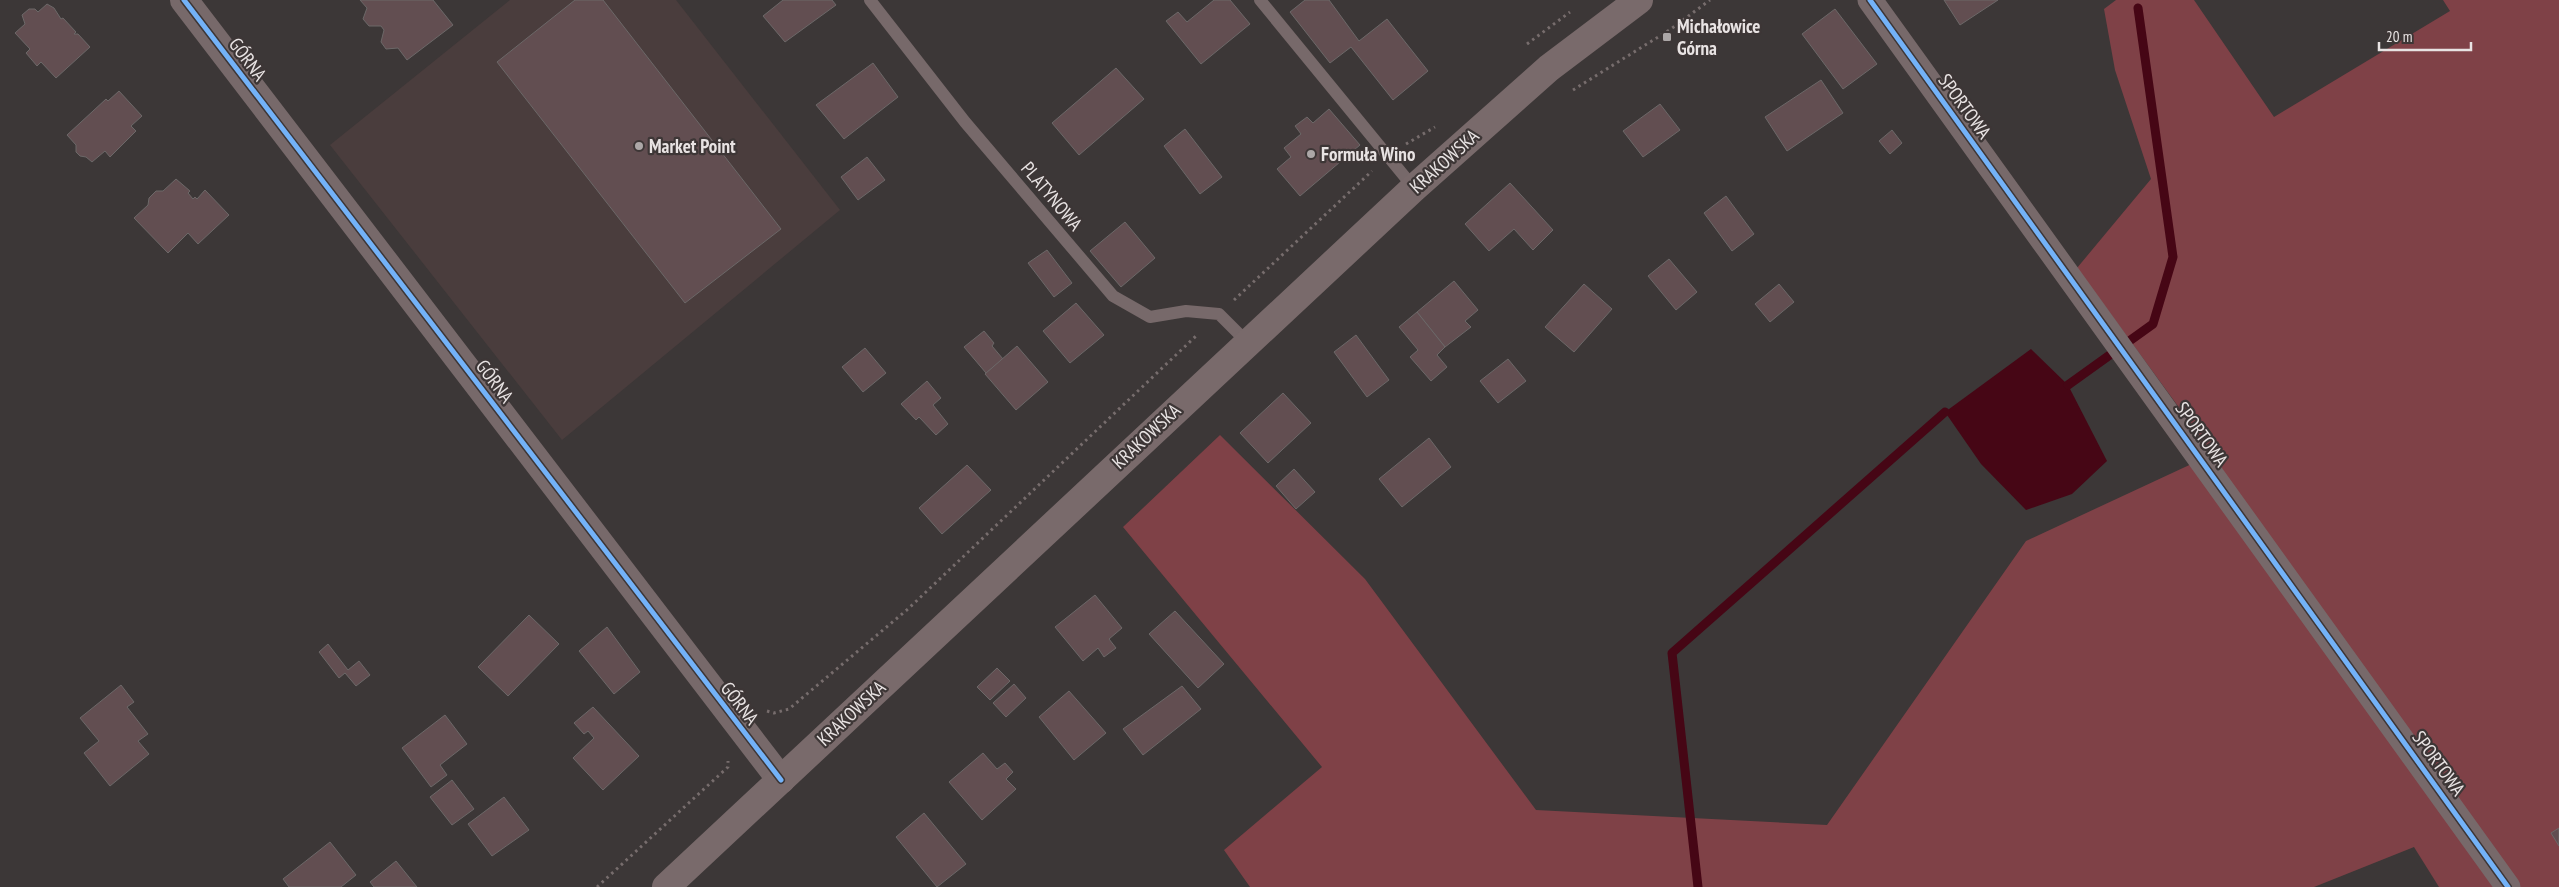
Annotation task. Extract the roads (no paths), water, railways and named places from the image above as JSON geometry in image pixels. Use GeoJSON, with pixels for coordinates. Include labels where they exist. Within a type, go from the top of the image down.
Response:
{"type":"FeatureCollection","features":[{"type":"Feature","properties":{"kind":"main road","name":"KRAKOWSKA"},"geometry":{"type":"LineString","coordinates":[[666,887],[1246,342],[1414,188],[1549,68],[1639,0]]}},
{"type":"Feature","properties":{"kind":"street","name":"GÓRNA"},"geometry":{"type":"LineString","coordinates":[[184,0],[781,780]]}},
{"type":"Feature","properties":{"kind":"street","name":"SPORTOWA"},"geometry":{"type":"LineString","coordinates":[[1870,0],[2508,887]]}},
{"type":"Feature","properties":{"kind":"lane","name":"PLATYNOWA"},"geometry":{"type":"LineString","coordinates":[[870,0],[965,122],[1112,296],[1150,317],[1186,311],[1219,314],[1246,342]]}},
{"type":"Feature","properties":{"kind":"lane"},"geometry":{"type":"LineString","coordinates":[[1260,0],[1414,188]]}},
{"type":"Feature","properties":{"kind":"waterway"},"geometry":{"type":"LineString","coordinates":[[2068,385],[2153,324],[2173,257],[2138,8]]}},
{"type":"Feature","properties":{"kind":"waterway"},"geometry":{"type":"LineString","coordinates":[[1698,887],[1672,653],[1945,412]]}},
{"type":"Feature","properties":{"kind":"place","name":"Michałowice Górna"},"geometry":{"type":"Point","coordinates":[1667,37]}},
{"type":"Feature","properties":{"kind":"place","name":"Market Point"},"geometry":{"type":"Point","coordinates":[639,146]}},
{"type":"Feature","properties":{"kind":"place","name":"Formuła Wino"},"geometry":{"type":"Point","coordinates":[1311,154]}}]}
